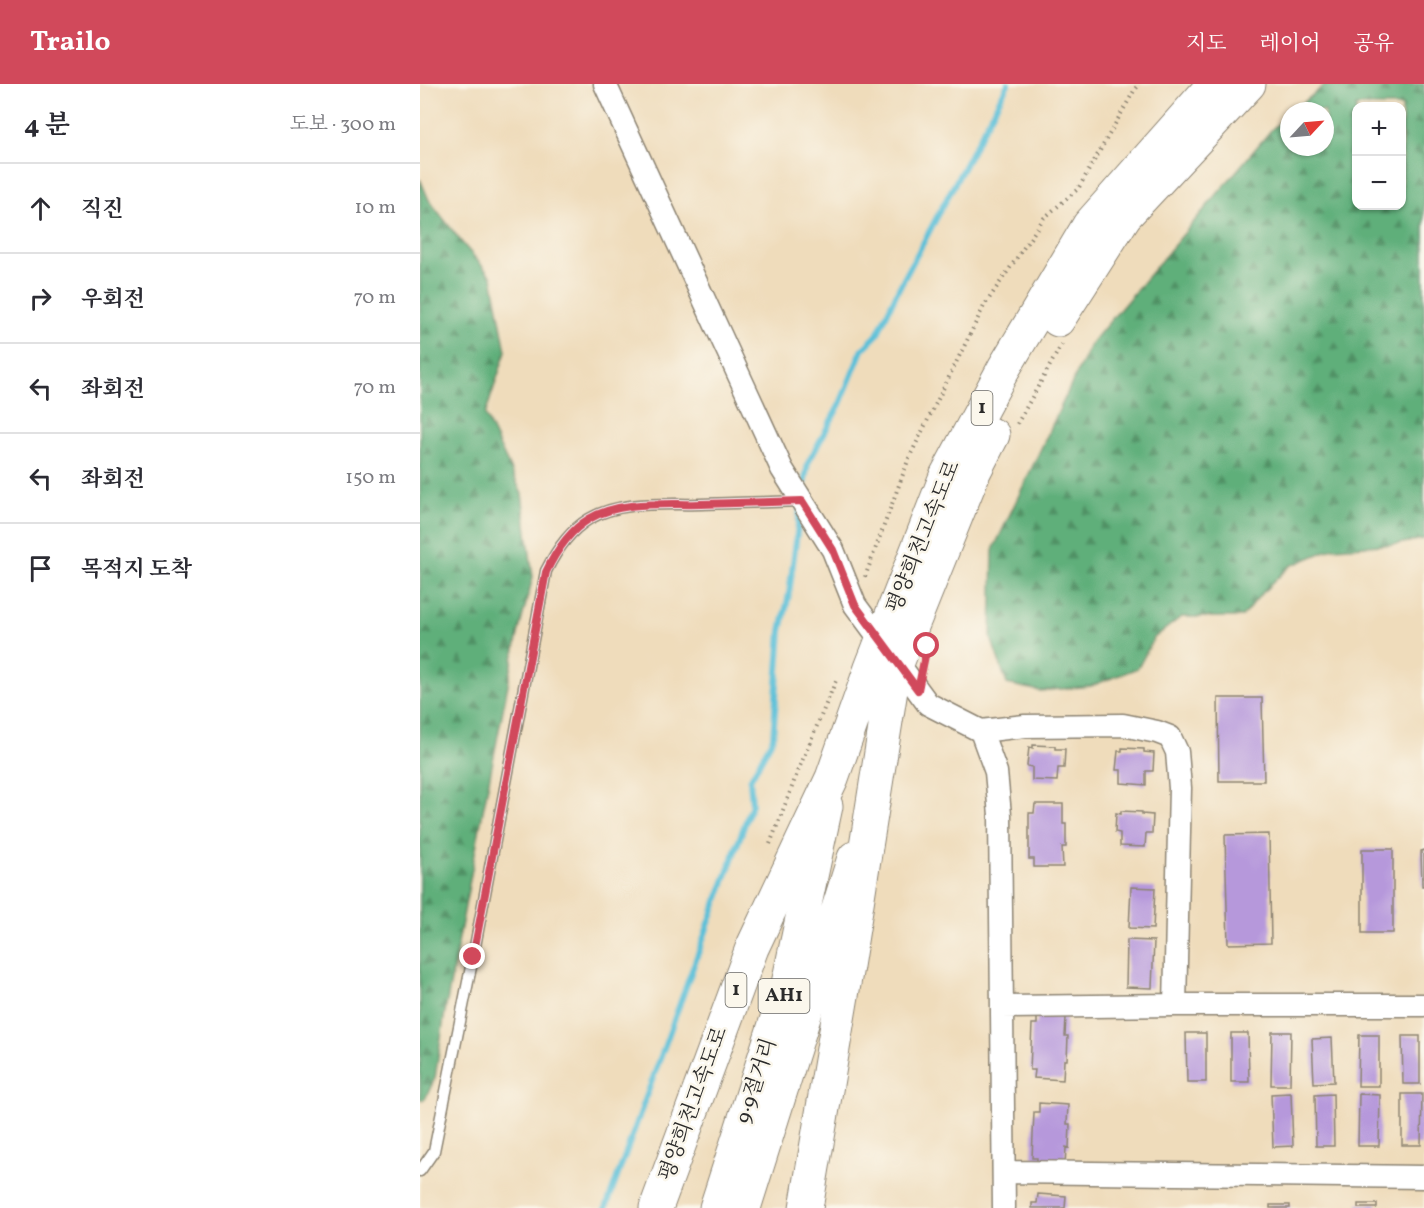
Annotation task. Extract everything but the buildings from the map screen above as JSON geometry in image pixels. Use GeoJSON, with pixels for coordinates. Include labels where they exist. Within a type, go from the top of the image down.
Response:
{"type":"FeatureCollection","features":[{"type":"Feature","properties":{"kind":"highway","name":"평양희천고속도로"},"geometry":{"type":"LineString","coordinates":[[806,1208],[894,671],[890,652],[946,476],[1010,357],[1089,225],[1214,84]]}},
{"type":"Feature","properties":{"kind":"highway","name":"평양희천고속도로"},"geometry":{"type":"LineString","coordinates":[[656,1208],[752,948],[974,472],[1020,384],[1079,285],[1125,216],[1249,84]]}},
{"type":"Feature","properties":{"kind":"highway","name":"9·9절거리"},"geometry":{"type":"LineString","coordinates":[[716,1208],[788,984],[832,778]]}},
{"type":"Feature","properties":{"kind":"highway","name":"9·9절거리"},"geometry":{"type":"LineString","coordinates":[[744,1208],[873,802]]}},
{"type":"Feature","properties":{"kind":"street"},"geometry":{"type":"LineString","coordinates":[[605,84],[777,458],[833,550],[855,605],[928,704],[981,731],[1025,726],[1123,725],[1170,737],[1177,752],[1180,788],[1174,1005]]}},
{"type":"Feature","properties":{"kind":"street"},"geometry":{"type":"LineString","coordinates":[[981,731],[996,772],[1000,815],[1004,1208]]}},
{"type":"Feature","properties":{"kind":"street"},"geometry":{"type":"LineString","coordinates":[[1002,1007],[1424,1005]]}},
{"type":"Feature","properties":{"kind":"street"},"geometry":{"type":"LineString","coordinates":[[1004,1172],[1424,1177]]}},
{"type":"Feature","properties":{"kind":"lane"},"geometry":{"type":"LineString","coordinates":[[420,1171],[434,1151],[546,572],[553,556],[570,534],[589,519],[606,512],[638,506],[802,501]]}},
{"type":"Feature","properties":{"kind":"path"},"geometry":{"type":"LineString","coordinates":[[855,605],[909,458],[984,306],[1044,218],[1078,189],[1140,84]]}},
{"type":"Feature","properties":{"kind":"path"},"geometry":{"type":"LineString","coordinates":[[1012,432],[1064,340]]}},
{"type":"Feature","properties":{"kind":"green space"},"geometry":{"type":"Polygon","coordinates":[[[1326,84],[1424,84],[1424,539],[1398,544],[1333,548],[1290,566],[1260,595],[1242,617],[1181,617],[1154,638],[1138,668],[1091,686],[1040,691],[1007,684],[991,638],[993,550],[1090,345],[1280,122],[1280,156],[1334,156],[1334,102],[1304,102],[1326,84]]]}},
{"type":"Feature","properties":{"kind":"green space"},"geometry":{"type":"Polygon","coordinates":[[[420,179],[429,200],[492,277],[506,351],[485,415],[522,494],[533,577],[518,634],[483,811],[445,1012],[435,1078],[425,1099],[420,1100],[420,179]]]}},
{"type":"Feature","properties":{"kind":"waterway"},"geometry":{"type":"LineString","coordinates":[[803,491],[808,463],[840,404],[862,350],[877,335],[898,290],[1008,84]]}},
{"type":"Feature","properties":{"kind":"waterway"},"geometry":{"type":"LineString","coordinates":[[606,1208],[752,804],[750,780],[773,738],[781,631],[789,594],[800,510]]}},
{"type":"Feature","properties":{"kind":"route"},"geometry":{"type":"LineString","coordinates":[[473,957],[546,572],[553,556],[570,534],[589,519],[606,512],[638,506],[802,501],[833,550],[855,605],[918,690],[927,646]]}}]}
